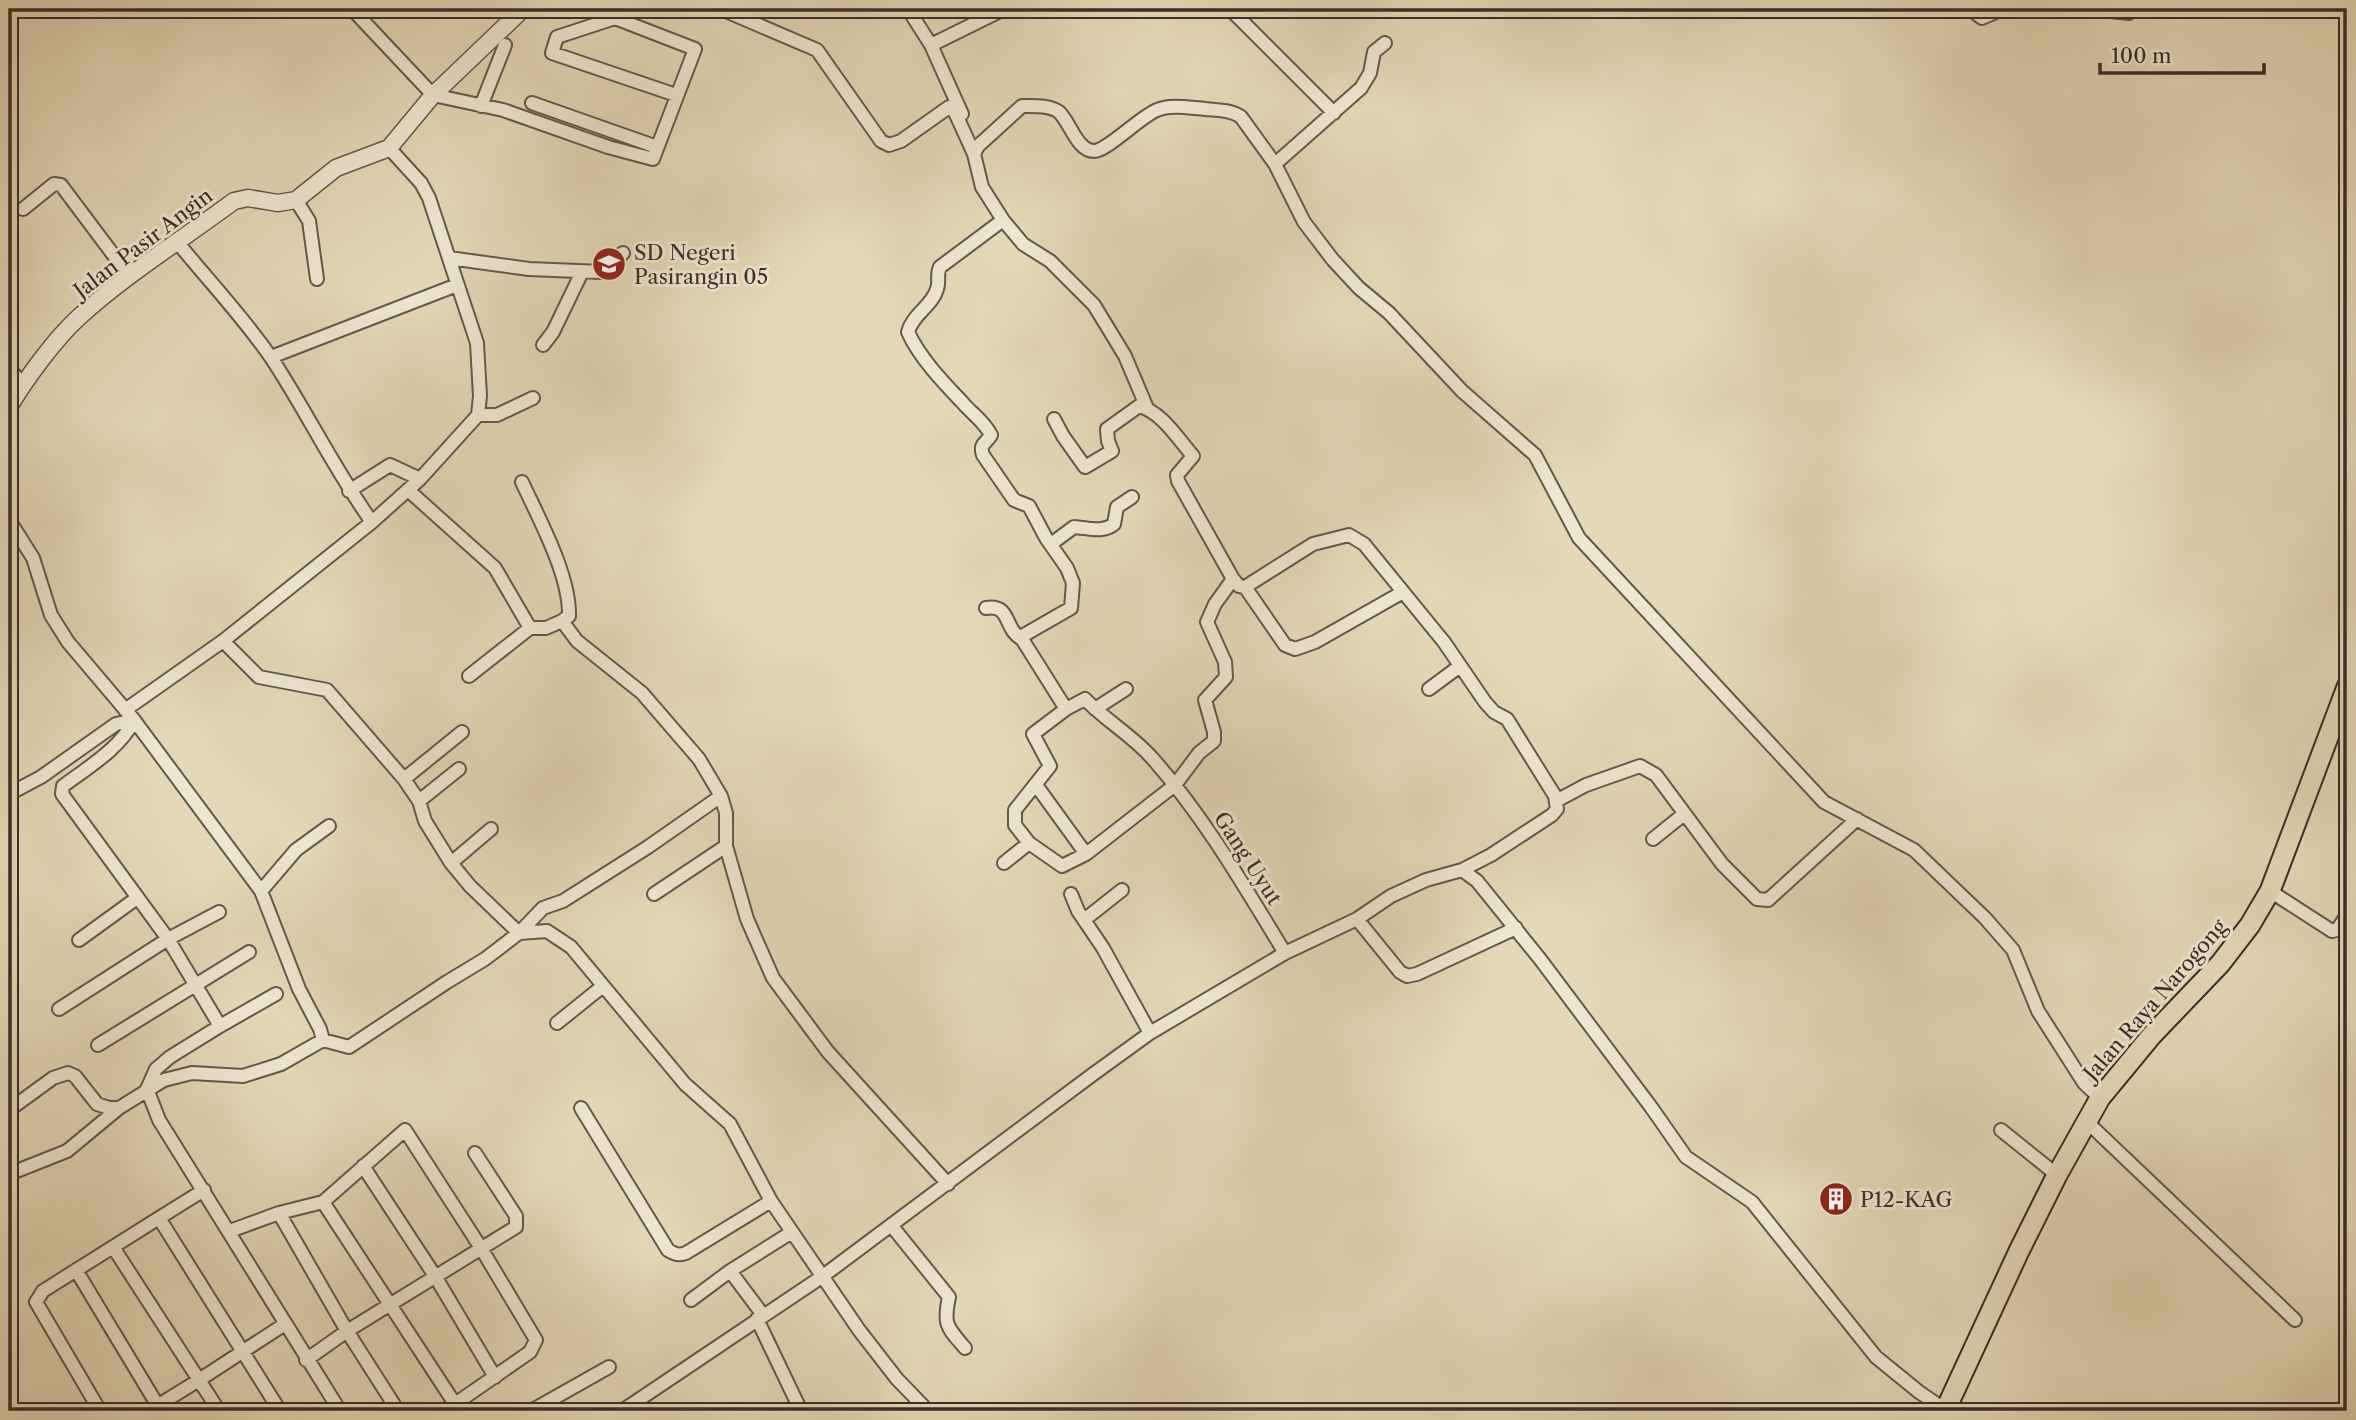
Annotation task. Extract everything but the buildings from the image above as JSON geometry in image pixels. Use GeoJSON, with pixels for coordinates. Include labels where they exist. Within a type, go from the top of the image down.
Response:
{"type":"FeatureCollection","features":[{"type":"Feature","properties":{"kind":"main road","name":"Jalan Raya Narogong"},"geometry":{"type":"LineString","coordinates":[[1946,1411],[2057,1175],[2100,1098],[2152,1035],[2220,964],[2250,925],[2270,891],[2347,687]]}},
{"type":"Feature","properties":{"kind":"street"},"geometry":{"type":"LineString","coordinates":[[352,9],[433,95],[481,106],[653,159],[695,49],[615,18],[557,37],[552,53],[676,95]]}},
{"type":"Feature","properties":{"kind":"street"},"geometry":{"type":"LineString","coordinates":[[317,279],[309,221],[296,200],[336,168],[389,148],[433,95],[523,9]]}},
{"type":"Feature","properties":{"kind":"street"},"geometry":{"type":"LineString","coordinates":[[721,9],[817,50],[881,141],[889,145],[901,141],[952,107],[976,150]]}},
{"type":"Feature","properties":{"kind":"street"},"geometry":{"type":"LineString","coordinates":[[908,9],[931,45],[976,150],[982,187],[1003,220],[1023,244],[1050,261],[1094,305],[1121,348],[1147,408],[1173,431],[1193,456],[1177,475],[1178,481],[1233,579],[1245,587],[1285,645],[1295,649],[1315,642],[1403,592]]}},
{"type":"Feature","properties":{"kind":"street"},"geometry":{"type":"LineString","coordinates":[[931,45],[1004,9]]}},
{"type":"Feature","properties":{"kind":"street"},"geometry":{"type":"LineString","coordinates":[[1230,9],[1334,113]]}},
{"type":"Feature","properties":{"kind":"street"},"geometry":{"type":"LineString","coordinates":[[1970,9],[1982,18],[2003,9]]}},
{"type":"Feature","properties":{"kind":"street"},"geometry":{"type":"LineString","coordinates":[[2092,9],[2129,13],[2134,9]]}},
{"type":"Feature","properties":{"kind":"street"},"geometry":{"type":"LineString","coordinates":[[1275,164],[1366,81],[1374,52],[1385,43]]}},
{"type":"Feature","properties":{"kind":"street"},"geometry":{"type":"LineString","coordinates":[[481,106],[505,45]]}},
{"type":"Feature","properties":{"kind":"street"},"geometry":{"type":"LineString","coordinates":[[538,123],[537,105],[657,147]]}},
{"type":"Feature","properties":{"kind":"street"},"geometry":{"type":"LineString","coordinates":[[976,150],[1023,106],[1041,106],[1058,111],[1084,148],[1094,151],[1105,148],[1123,132],[1157,110],[1174,107],[1234,113],[1246,123],[1275,164],[1304,222],[1333,260],[1359,288],[1389,313],[1462,391],[1535,455],[1579,538],[1824,802],[1914,850],[2004,939],[2013,950],[2038,1011],[2084,1083],[2100,1098]]}},
{"type":"Feature","properties":{"kind":"street"},"geometry":{"type":"LineString","coordinates":[[9,794],[41,777],[130,715],[372,522],[419,479],[478,415],[480,396],[477,344],[429,198],[421,183],[389,148]]}},
{"type":"Feature","properties":{"kind":"street"},"geometry":{"type":"LineString","coordinates":[[23,209],[54,184],[61,185],[130,277]]}},
{"type":"Feature","properties":{"kind":"street","name":"Jalan Pasir Angin"},"geometry":{"type":"LineString","coordinates":[[9,407],[22,384],[77,318],[234,201],[248,198],[278,203],[296,200]]}},
{"type":"Feature","properties":{"kind":"street"},"geometry":{"type":"LineString","coordinates":[[1003,220],[940,267],[937,292],[911,324],[908,332],[938,376],[985,424],[991,435],[981,448],[983,455],[1014,499],[1029,506],[1073,578],[1071,608],[1024,635],[1022,639]]}},
{"type":"Feature","properties":{"kind":"street"},"geometry":{"type":"LineString","coordinates":[[178,243],[271,357],[332,457],[349,491],[372,522]]}},
{"type":"Feature","properties":{"kind":"street"},"geometry":{"type":"LineString","coordinates":[[449,258],[529,269],[602,272],[623,253]]}},
{"type":"Feature","properties":{"kind":"street"},"geometry":{"type":"LineString","coordinates":[[542,345],[553,331],[582,272]]}},
{"type":"Feature","properties":{"kind":"street"},"geometry":{"type":"LineString","coordinates":[[271,357],[457,285]]}},
{"type":"Feature","properties":{"kind":"street"},"geometry":{"type":"LineString","coordinates":[[9,369],[22,384]]}},
{"type":"Feature","properties":{"kind":"street"},"geometry":{"type":"LineString","coordinates":[[478,415],[497,415],[533,398]]}},
{"type":"Feature","properties":{"kind":"street"},"geometry":{"type":"LineString","coordinates":[[1054,419],[1085,467],[1113,450],[1108,441],[1107,429],[1139,406],[1147,408]]}},
{"type":"Feature","properties":{"kind":"street"},"geometry":{"type":"LineString","coordinates":[[349,491],[390,465],[419,479]]}},
{"type":"Feature","properties":{"kind":"street"},"geometry":{"type":"LineString","coordinates":[[469,676],[530,628],[546,628],[569,616],[569,602],[551,546],[522,482]]}},
{"type":"Feature","properties":{"kind":"street"},"geometry":{"type":"LineString","coordinates":[[408,490],[495,568],[530,628]]}},
{"type":"Feature","properties":{"kind":"street"},"geometry":{"type":"LineString","coordinates":[[1051,544],[1074,527],[1103,530],[1110,527],[1114,524],[1117,507],[1132,497]]}},
{"type":"Feature","properties":{"kind":"street"},"geometry":{"type":"LineString","coordinates":[[9,520],[33,558],[51,615],[68,642],[130,715],[261,891],[299,989],[323,1040]]}},
{"type":"Feature","properties":{"kind":"street"},"geometry":{"type":"LineString","coordinates":[[622,1411],[823,1276],[1150,1033],[1285,953],[1357,919],[1391,896],[1426,880],[1462,870],[1552,815],[1556,802],[1551,789],[1507,719],[1494,712],[1485,702],[1364,544],[1349,535],[1313,544],[1245,587]]}},
{"type":"Feature","properties":{"kind":"street"},"geometry":{"type":"LineString","coordinates":[[1126,690],[1095,709],[1085,699],[1066,709],[1033,734],[1049,766],[1014,810],[1015,825],[1029,843],[1062,866],[1086,854],[1175,785],[1199,752],[1214,741],[1205,700],[1226,677],[1225,662],[1207,622],[1215,604],[1233,579]]}},
{"type":"Feature","properties":{"kind":"street"},"geometry":{"type":"LineString","coordinates":[[986,608],[999,608],[1066,709]]}},
{"type":"Feature","properties":{"kind":"street"},"geometry":{"type":"LineString","coordinates":[[562,621],[577,641],[642,693],[699,759],[721,796],[726,813],[726,846],[747,919],[773,978],[828,1052],[948,1184]]}},
{"type":"Feature","properties":{"kind":"street"},"geometry":{"type":"LineString","coordinates":[[223,642],[258,677],[327,690],[404,779],[419,801],[425,821],[451,863],[470,886],[519,933],[547,931],[571,947],[685,1084],[730,1124],[771,1201],[859,1330],[890,1370],[928,1411]]}},
{"type":"Feature","properties":{"kind":"street"},"geometry":{"type":"LineString","coordinates":[[1429,689],[1460,666]]}},
{"type":"Feature","properties":{"kind":"street","name":"Gang Uyut"},"geometry":{"type":"LineString","coordinates":[[1095,709],[1125,731],[1175,785],[1214,838],[1285,953]]}},
{"type":"Feature","properties":{"kind":"street"},"geometry":{"type":"LineString","coordinates":[[130,715],[130,729],[115,745],[63,786],[62,794],[168,939],[220,1026]]}},
{"type":"Feature","properties":{"kind":"street"},"geometry":{"type":"LineString","coordinates":[[404,779],[463,732]]}},
{"type":"Feature","properties":{"kind":"street"},"geometry":{"type":"LineString","coordinates":[[1556,802],[1586,785],[1640,766],[1656,775],[1723,864],[1757,899],[1768,900],[1857,819]]}},
{"type":"Feature","properties":{"kind":"street"},"geometry":{"type":"LineString","coordinates":[[419,801],[459,769]]}},
{"type":"Feature","properties":{"kind":"street"},"geometry":{"type":"LineString","coordinates":[[1036,785],[1086,854]]}},
{"type":"Feature","properties":{"kind":"street"},"geometry":{"type":"LineString","coordinates":[[9,1174],[66,1151],[118,1108],[164,1080],[192,1073],[243,1076],[281,1064],[323,1040],[349,1047],[485,960],[519,933],[543,908],[563,901],[721,796]]}},
{"type":"Feature","properties":{"kind":"street"},"geometry":{"type":"LineString","coordinates":[[1653,839],[1684,814]]}},
{"type":"Feature","properties":{"kind":"street"},"geometry":{"type":"LineString","coordinates":[[261,891],[296,850],[329,826]]}},
{"type":"Feature","properties":{"kind":"street"},"geometry":{"type":"LineString","coordinates":[[451,863],[491,829]]}},
{"type":"Feature","properties":{"kind":"street"},"geometry":{"type":"LineString","coordinates":[[1004,863],[1029,843]]}},
{"type":"Feature","properties":{"kind":"street"},"geometry":{"type":"LineString","coordinates":[[654,894],[726,846]]}},
{"type":"Feature","properties":{"kind":"street"},"geometry":{"type":"LineString","coordinates":[[1462,870],[1478,881],[1516,928],[1686,1157],[1752,1202],[1876,1357],[1946,1411]]}},
{"type":"Feature","properties":{"kind":"street"},"geometry":{"type":"LineString","coordinates":[[1084,920],[1122,890]]}},
{"type":"Feature","properties":{"kind":"street"},"geometry":{"type":"LineString","coordinates":[[2270,891],[2332,931],[2337,930],[2347,915]]}},
{"type":"Feature","properties":{"kind":"street"},"geometry":{"type":"LineString","coordinates":[[1071,894],[1078,911],[1103,948],[1150,1033]]}},
{"type":"Feature","properties":{"kind":"street"},"geometry":{"type":"LineString","coordinates":[[79,940],[137,898]]}},
{"type":"Feature","properties":{"kind":"street"},"geometry":{"type":"LineString","coordinates":[[59,1009],[168,939],[219,912]]}},
{"type":"Feature","properties":{"kind":"street"},"geometry":{"type":"LineString","coordinates":[[1357,919],[1400,972],[1407,976],[1417,974],[1516,928]]}},
{"type":"Feature","properties":{"kind":"street"},"geometry":{"type":"LineString","coordinates":[[98,1045],[248,953]]}},
{"type":"Feature","properties":{"kind":"street"},"geometry":{"type":"LineString","coordinates":[[556,1023],[603,986]]}},
{"type":"Feature","properties":{"kind":"street"},"geometry":{"type":"LineString","coordinates":[[276,994],[170,1057],[156,1069],[146,1089],[159,1120],[340,1411]]}},
{"type":"Feature","properties":{"kind":"street"},"geometry":{"type":"LineString","coordinates":[[9,1110],[53,1078],[68,1073],[75,1076],[97,1104],[118,1108]]}},
{"type":"Feature","properties":{"kind":"street"},"geometry":{"type":"LineString","coordinates":[[581,1108],[668,1250],[673,1253],[686,1253],[771,1201]]}},
{"type":"Feature","properties":{"kind":"street"},"geometry":{"type":"LineString","coordinates":[[2086,1121],[2295,1320]]}},
{"type":"Feature","properties":{"kind":"street"},"geometry":{"type":"LineString","coordinates":[[230,1231],[279,1213],[323,1202],[405,1130],[536,1340],[530,1352],[456,1407],[323,1202]]}},
{"type":"Feature","properties":{"kind":"street"},"geometry":{"type":"LineString","coordinates":[[2001,1130],[2057,1175]]}},
{"type":"Feature","properties":{"kind":"street"},"geometry":{"type":"LineString","coordinates":[[306,1360],[347,1331],[516,1227],[516,1216],[475,1153]]}},
{"type":"Feature","properties":{"kind":"street"},"geometry":{"type":"LineString","coordinates":[[363,1167],[435,1276],[495,1377]]}},
{"type":"Feature","properties":{"kind":"street"},"geometry":{"type":"LineString","coordinates":[[100,1411],[36,1302],[43,1291],[204,1190]]}},
{"type":"Feature","properties":{"kind":"street"},"geometry":{"type":"LineString","coordinates":[[279,1213],[347,1331],[398,1411]]}},
{"type":"Feature","properties":{"kind":"street"},"geometry":{"type":"LineString","coordinates":[[159,1218],[280,1411]]}},
{"type":"Feature","properties":{"kind":"street"},"geometry":{"type":"LineString","coordinates":[[891,1225],[949,1297],[945,1315],[947,1327],[965,1348]]}},
{"type":"Feature","properties":{"kind":"street"},"geometry":{"type":"LineString","coordinates":[[691,1300],[792,1232]]}},
{"type":"Feature","properties":{"kind":"street"},"geometry":{"type":"LineString","coordinates":[[113,1247],[219,1411]]}},
{"type":"Feature","properties":{"kind":"street"},"geometry":{"type":"LineString","coordinates":[[76,1270],[156,1409],[285,1324]]}},
{"type":"Feature","properties":{"kind":"street"},"geometry":{"type":"LineString","coordinates":[[730,1272],[760,1317],[801,1411]]}},
{"type":"Feature","properties":{"kind":"street"},"geometry":{"type":"LineString","coordinates":[[531,1411],[609,1367]]}},
{"type":"Feature","properties":{"kind":"place","name":"SD Negeri Pasirangin 05"},"geometry":{"type":"Point","coordinates":[609,264]}},
{"type":"Feature","properties":{"kind":"place","name":"P12-KAG"},"geometry":{"type":"Point","coordinates":[1836,1199]}}]}
